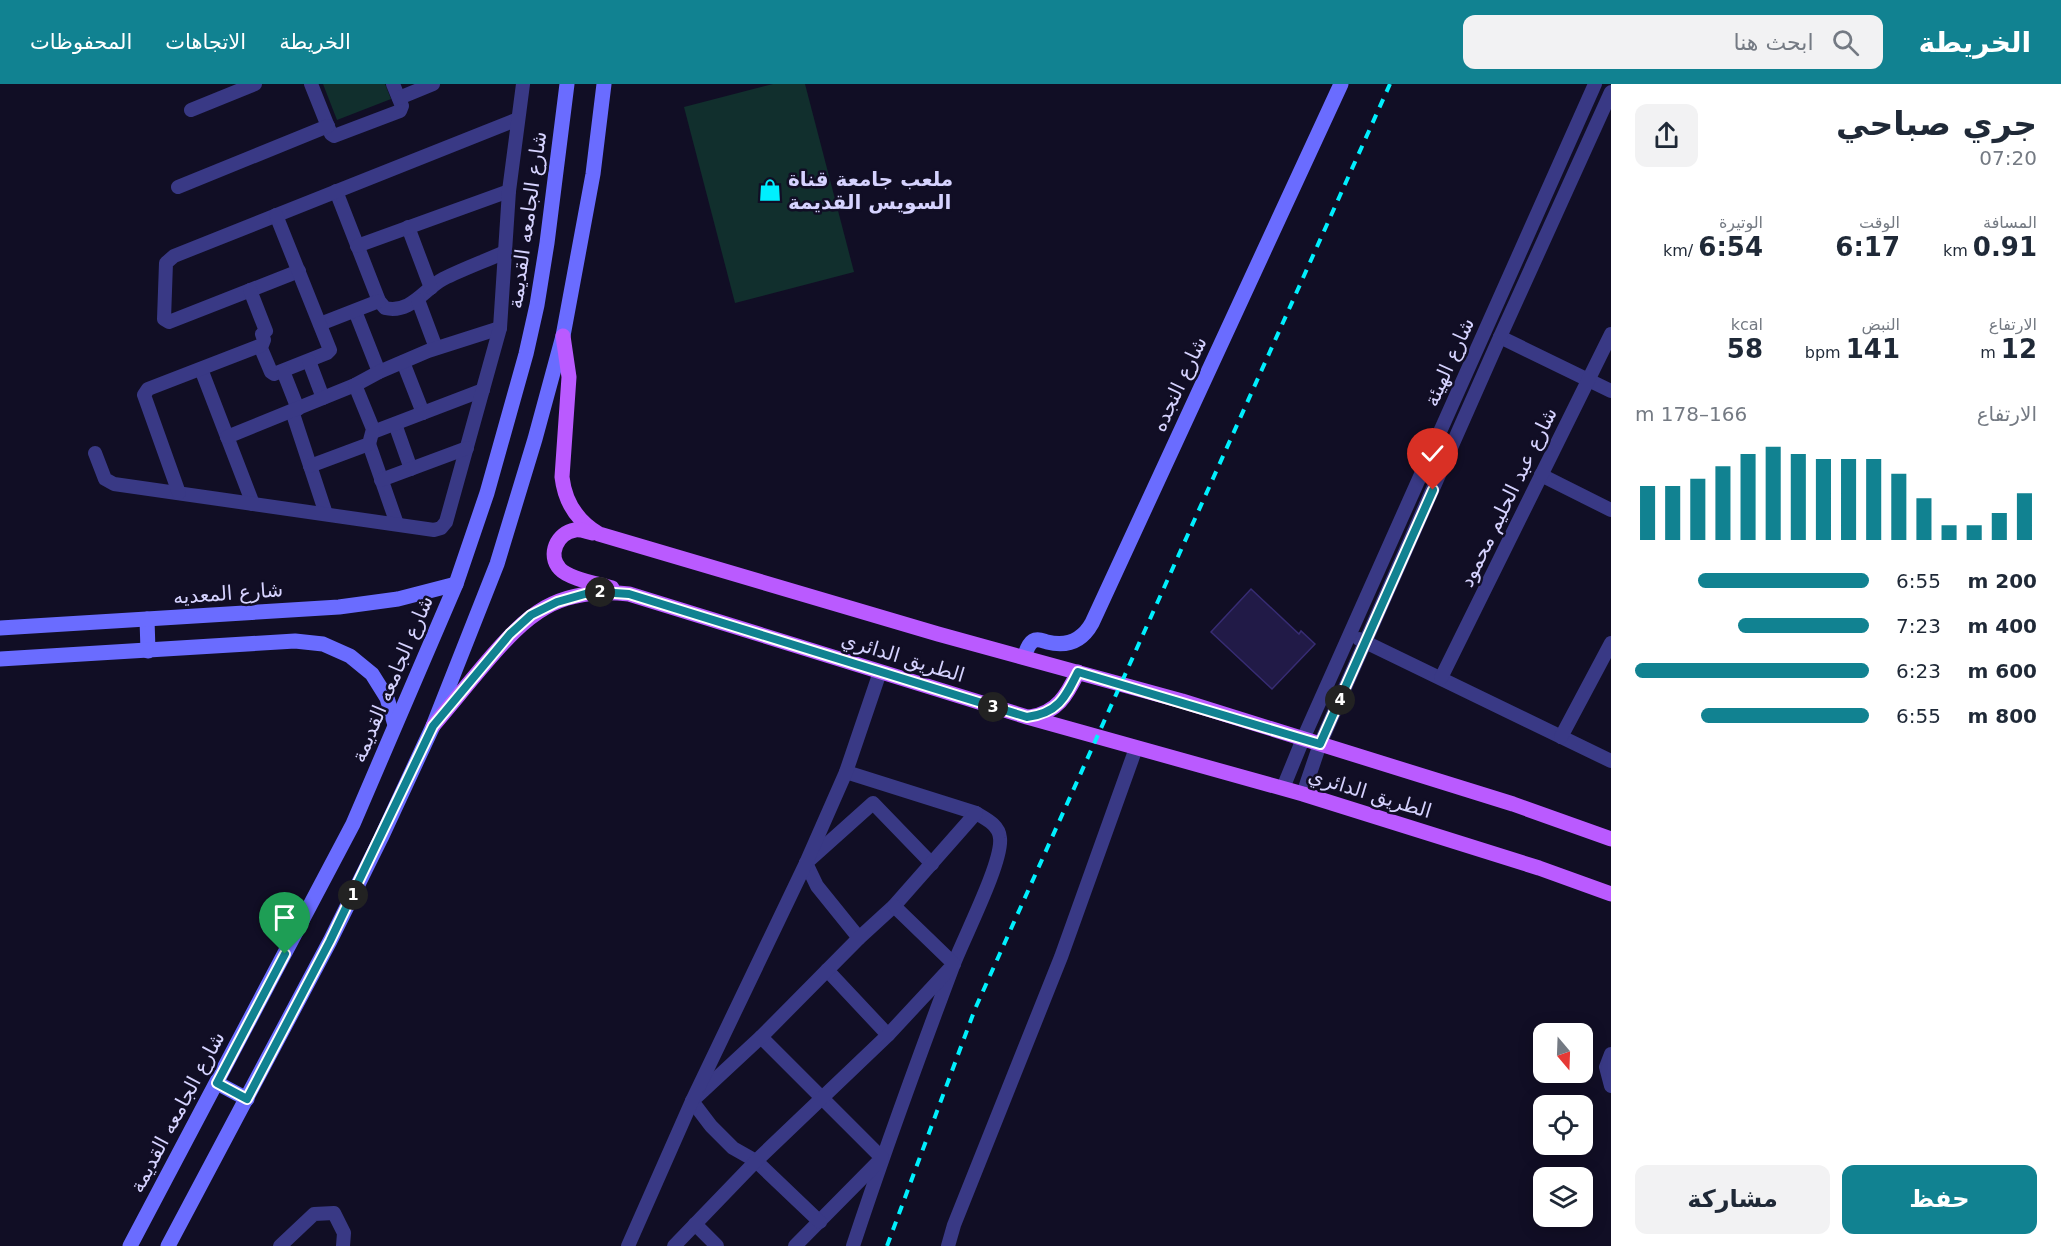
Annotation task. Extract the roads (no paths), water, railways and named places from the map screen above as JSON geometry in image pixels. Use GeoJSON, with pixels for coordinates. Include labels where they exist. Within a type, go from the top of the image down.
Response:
{"type":"FeatureCollection","features":[{"type":"Feature","properties":{"kind":"main road","name":"شارع الجامعه القديمة"},"geometry":{"type":"LineString","coordinates":[[130,1246],[353,824],[456,584],[487,493],[533,325],[547,243],[567,84]]}},
{"type":"Feature","properties":{"kind":"main road"},"geometry":{"type":"LineString","coordinates":[[168,1246],[330,941],[433,726],[497,564],[563,336],[593,174],[603,84]]}},
{"type":"Feature","properties":{"kind":"main road","name":"شارع النجده"},"geometry":{"type":"LineString","coordinates":[[1024,657],[1030,643],[1038,640],[1059,644],[1074,642],[1087,632],[1092,623],[1341,84]]}},
{"type":"Feature","properties":{"kind":"main road","name":"الطريق الدائري"},"geometry":{"type":"LineString","coordinates":[[563,336],[569,377],[563,487],[569,505],[575,514],[590,529],[599,534],[1320,744],[1534,811],[1611,839]]}},
{"type":"Feature","properties":{"kind":"main road"},"geometry":{"type":"LineString","coordinates":[[599,534],[577,530],[567,532],[558,539],[554,549],[555,560],[561,570],[570,575],[629,594]]}},
{"type":"Feature","properties":{"kind":"main road","name":"شارع المعديه"},"geometry":{"type":"LineString","coordinates":[[0,628],[368,603],[398,599],[456,584]]}},
{"type":"Feature","properties":{"kind":"main road","name":"الطريق الدائري"},"geometry":{"type":"LineString","coordinates":[[433,726],[510,634],[531,615],[578,595],[600,592],[629,594],[1027,717],[1304,794],[1530,865],[1611,894]]}},
{"type":"Feature","properties":{"kind":"main road"},"geometry":{"type":"LineString","coordinates":[[147,619],[148,651]]}},
{"type":"Feature","properties":{"kind":"main road"},"geometry":{"type":"LineString","coordinates":[[0,658],[295,641],[323,644],[350,656],[372,674],[387,698],[395,726]]}},
{"type":"Feature","properties":{"kind":"main road"},"geometry":{"type":"LineString","coordinates":[[1027,717],[1042,715],[1054,709],[1064,698],[1078,672]]}},
{"type":"Feature","properties":{"kind":"main road"},"geometry":{"type":"LineString","coordinates":[[217,1083],[247,1099]]}},
{"type":"Feature","properties":{"kind":"street"},"geometry":{"type":"LineString","coordinates":[[191,110],[255,84]]}},
{"type":"Feature","properties":{"kind":"street"},"geometry":{"type":"LineString","coordinates":[[311,84],[331,134],[334,136],[400,111],[402,108],[393,84]]}},
{"type":"Feature","properties":{"kind":"street"},"geometry":{"type":"LineString","coordinates":[[399,98],[433,84]]}},
{"type":"Feature","properties":{"kind":"street"},"geometry":{"type":"LineString","coordinates":[[95,453],[105,479],[112,483],[434,530],[444,525],[500,328],[509,191],[524,84]]}},
{"type":"Feature","properties":{"kind":"street","name":"شارع الهيئة"},"geometry":{"type":"LineString","coordinates":[[1283,788],[1595,84]]}},
{"type":"Feature","properties":{"kind":"street","name":"شارع الهيئة"},"geometry":{"type":"LineString","coordinates":[[1304,794],[1320,744],[1611,92]]}},
{"type":"Feature","properties":{"kind":"street"},"geometry":{"type":"LineString","coordinates":[[299,271],[170,322],[165,321],[163,317],[166,263],[170,257],[518,119]]}},
{"type":"Feature","properties":{"kind":"street"},"geometry":{"type":"LineString","coordinates":[[178,187],[328,126]]}},
{"type":"Feature","properties":{"kind":"street"},"geometry":{"type":"LineString","coordinates":[[336,191],[379,301],[385,308],[390,309],[418,300],[441,280],[505,252]]}},
{"type":"Feature","properties":{"kind":"street"},"geometry":{"type":"LineString","coordinates":[[357,246],[509,191]]}},
{"type":"Feature","properties":{"kind":"street"},"geometry":{"type":"LineString","coordinates":[[260,346],[271,373],[275,374],[329,351],[276,215]]}},
{"type":"Feature","properties":{"kind":"street"},"geometry":{"type":"LineString","coordinates":[[408,227],[431,288]]}},
{"type":"Feature","properties":{"kind":"street"},"geometry":{"type":"LineString","coordinates":[[179,493],[144,394],[148,389],[260,346],[264,342],[262,334],[266,331],[250,290]]}},
{"type":"Feature","properties":{"kind":"street"},"geometry":{"type":"LineString","coordinates":[[418,300],[436,348]]}},
{"type":"Feature","properties":{"kind":"street"},"geometry":{"type":"LineString","coordinates":[[320,324],[379,301]]}},
{"type":"Feature","properties":{"kind":"street"},"geometry":{"type":"LineString","coordinates":[[355,310],[379,372]]}},
{"type":"Feature","properties":{"kind":"street"},"geometry":{"type":"LineString","coordinates":[[227,437],[356,385],[379,372],[436,348],[500,328]]}},
{"type":"Feature","properties":{"kind":"street","name":"شارع عبد الحليم محمود"},"geometry":{"type":"LineString","coordinates":[[1441,678],[1611,334]]}},
{"type":"Feature","properties":{"kind":"street"},"geometry":{"type":"LineString","coordinates":[[1500,338],[1611,391]]}},
{"type":"Feature","properties":{"kind":"street"},"geometry":{"type":"LineString","coordinates":[[309,361],[323,398]]}},
{"type":"Feature","properties":{"kind":"street"},"geometry":{"type":"LineString","coordinates":[[403,362],[423,413]]}},
{"type":"Feature","properties":{"kind":"street"},"geometry":{"type":"LineString","coordinates":[[201,369],[253,504]]}},
{"type":"Feature","properties":{"kind":"street"},"geometry":{"type":"LineString","coordinates":[[283,371],[326,514]]}},
{"type":"Feature","properties":{"kind":"street"},"geometry":{"type":"LineString","coordinates":[[356,385],[381,480],[397,524]]}},
{"type":"Feature","properties":{"kind":"street"},"geometry":{"type":"LineString","coordinates":[[310,466],[371,438],[395,424],[483,390]]}},
{"type":"Feature","properties":{"kind":"street"},"geometry":{"type":"LineString","coordinates":[[395,424],[411,469]]}},
{"type":"Feature","properties":{"kind":"street"},"geometry":{"type":"LineString","coordinates":[[381,480],[467,448]]}},
{"type":"Feature","properties":{"kind":"street"},"geometry":{"type":"LineString","coordinates":[[1541,475],[1611,510]]}},
{"type":"Feature","properties":{"kind":"street"},"geometry":{"type":"LineString","coordinates":[[1350,634],[1611,761]]}},
{"type":"Feature","properties":{"kind":"street"},"geometry":{"type":"LineString","coordinates":[[1561,737],[1611,643]]}},
{"type":"Feature","properties":{"kind":"street"},"geometry":{"type":"LineString","coordinates":[[628,1246],[692,1101],[806,863],[846,771],[879,672]]}},
{"type":"Feature","properties":{"kind":"street"},"geometry":{"type":"LineString","coordinates":[[948,1246],[958,1214],[1061,957],[1136,748]]}},
{"type":"Feature","properties":{"kind":"street"},"geometry":{"type":"LineString","coordinates":[[846,771],[976,813],[993,823],[1000,836],[998,857],[954,964],[882,1158],[853,1246]]}},
{"type":"Feature","properties":{"kind":"street"},"geometry":{"type":"LineString","coordinates":[[806,863],[873,803],[879,782]]}},
{"type":"Feature","properties":{"kind":"street"},"geometry":{"type":"LineString","coordinates":[[873,803],[932,864]]}},
{"type":"Feature","properties":{"kind":"street"},"geometry":{"type":"LineString","coordinates":[[692,1101],[761,1037],[894,906],[976,813]]}},
{"type":"Feature","properties":{"kind":"street"},"geometry":{"type":"LineString","coordinates":[[806,863],[818,886],[860,938]]}},
{"type":"Feature","properties":{"kind":"street"},"geometry":{"type":"LineString","coordinates":[[894,906],[954,964]]}},
{"type":"Feature","properties":{"kind":"street"},"geometry":{"type":"LineString","coordinates":[[674,1246],[756,1161],[888,1035],[954,964]]}},
{"type":"Feature","properties":{"kind":"street"},"geometry":{"type":"LineString","coordinates":[[827,970],[888,1035]]}},
{"type":"Feature","properties":{"kind":"street"},"geometry":{"type":"LineString","coordinates":[[761,1037],[882,1158]]}},
{"type":"Feature","properties":{"kind":"street"},"geometry":{"type":"LineString","coordinates":[[1611,1054],[1606,1067],[1611,1086]]}},
{"type":"Feature","properties":{"kind":"street"},"geometry":{"type":"LineString","coordinates":[[692,1101],[711,1126],[733,1148],[756,1161],[820,1222]]}},
{"type":"Feature","properties":{"kind":"street"},"geometry":{"type":"LineString","coordinates":[[795,1246],[882,1158]]}},
{"type":"Feature","properties":{"kind":"street"},"geometry":{"type":"LineString","coordinates":[[280,1246],[314,1214],[334,1213],[344,1233],[343,1246]]}},
{"type":"Feature","properties":{"kind":"street"},"geometry":{"type":"LineString","coordinates":[[695,1224],[717,1246]]}},
{"type":"Feature","properties":{"kind":"railway"},"geometry":{"type":"LineString","coordinates":[[887,1246],[975,1009],[1390,84]]}},
{"type":"Feature","properties":{"kind":"place","name":"ملعب جامعة قناة السويس القديمة"},"geometry":{"type":"Point","coordinates":[770,190]}}]}
